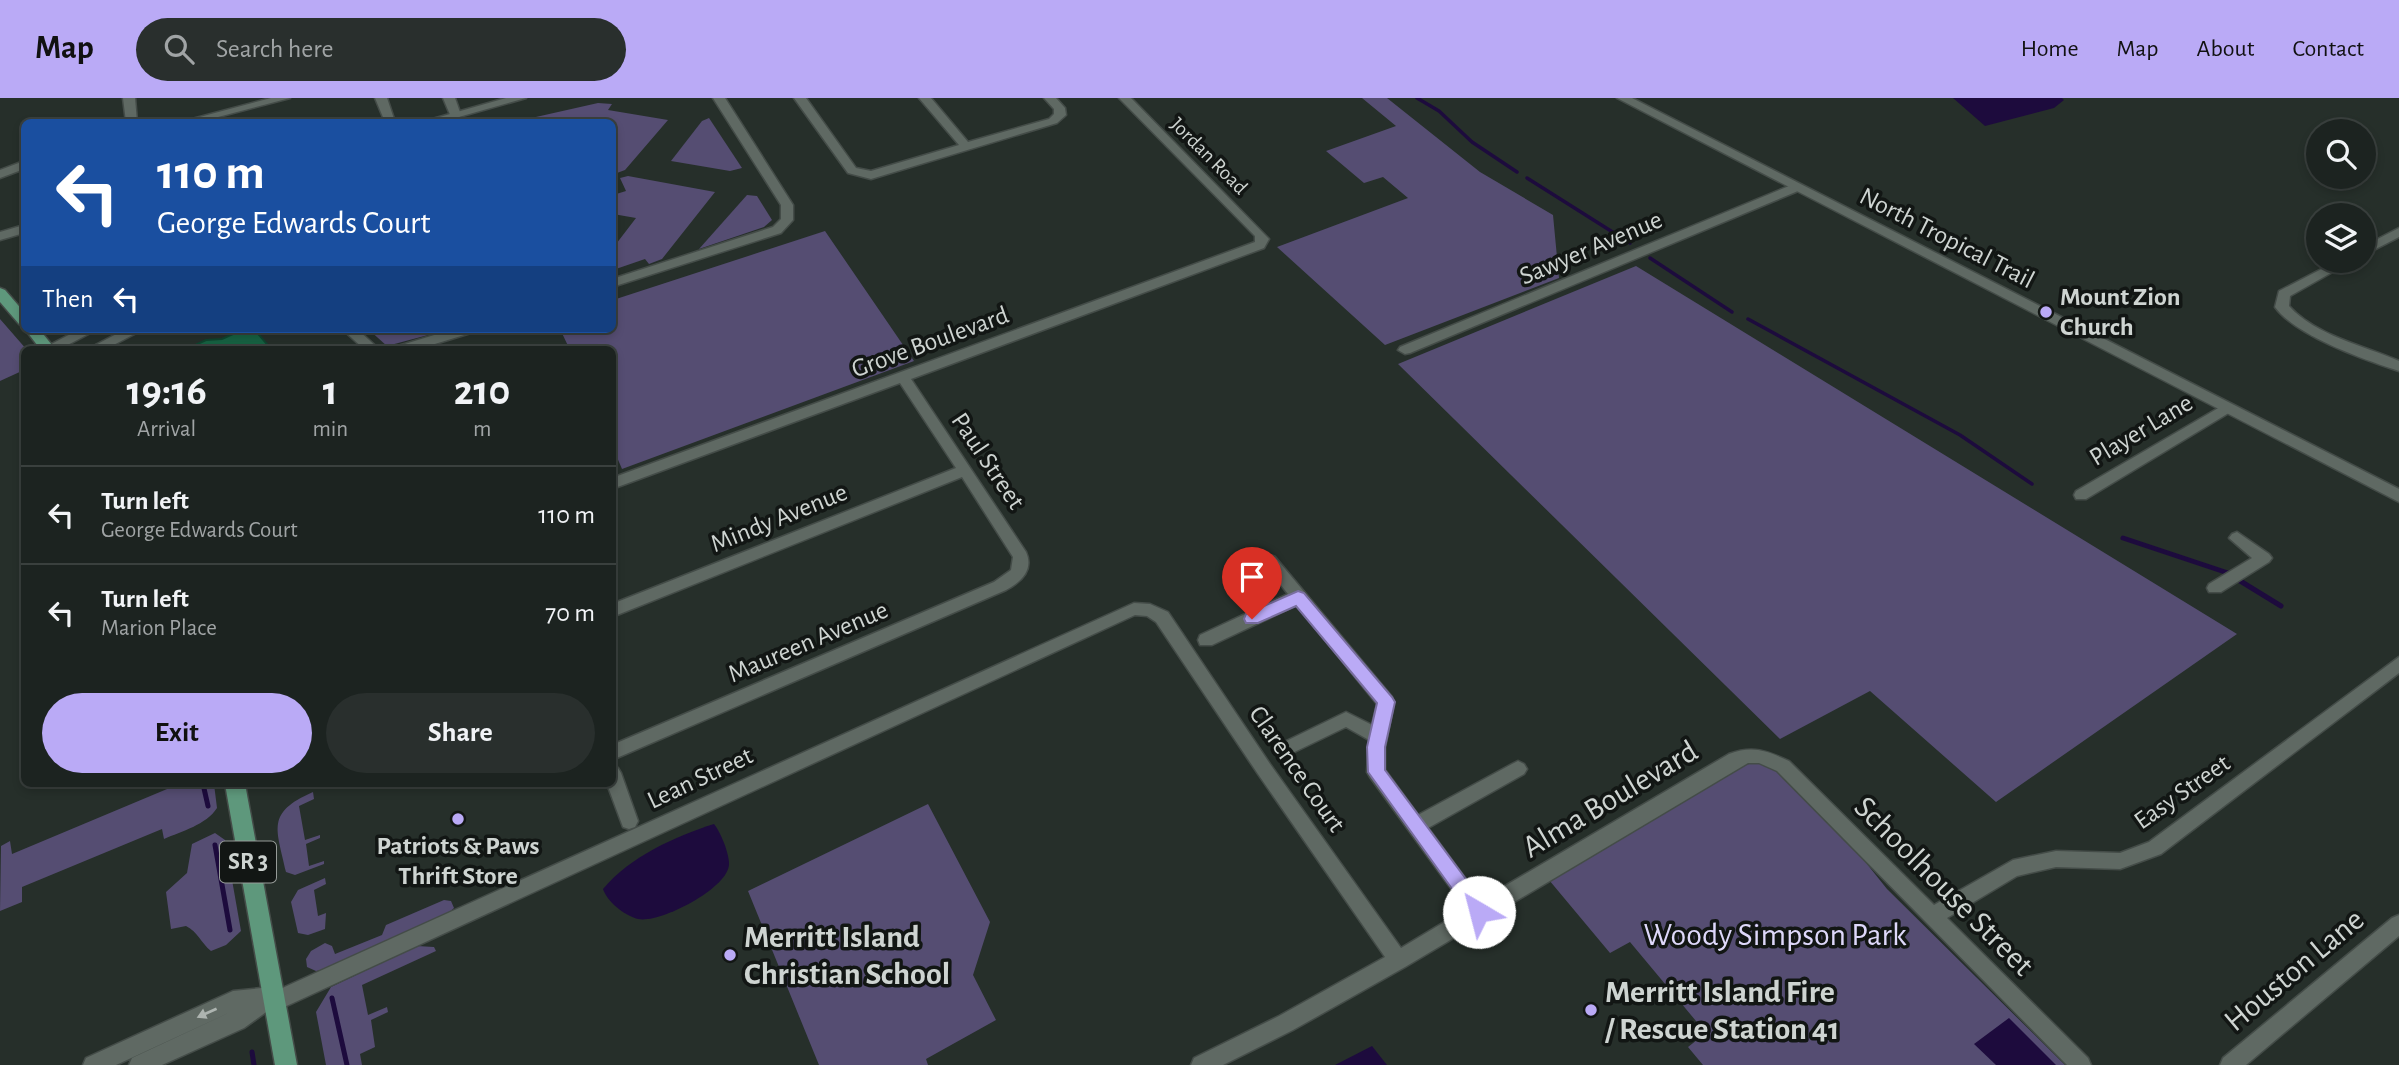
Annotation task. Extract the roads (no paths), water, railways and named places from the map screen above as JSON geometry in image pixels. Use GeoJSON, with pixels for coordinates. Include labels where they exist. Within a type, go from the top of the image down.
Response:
{"type":"FeatureCollection","features":[{"type":"Feature","properties":{"kind":"main road"},"geometry":{"type":"LineString","coordinates":[[0,293],[21,318]]}},
{"type":"Feature","properties":{"kind":"main road","name":"SR 3"},"geometry":{"type":"LineString","coordinates":[[236,787],[286,1065]]}},
{"type":"Feature","properties":{"kind":"street"},"geometry":{"type":"LineString","coordinates":[[129,98],[132,119]]}},
{"type":"Feature","properties":{"kind":"street"},"geometry":{"type":"LineString","coordinates":[[197,119],[255,102],[284,98]]}},
{"type":"Feature","properties":{"kind":"street"},"geometry":{"type":"LineString","coordinates":[[381,98],[389,119]]}},
{"type":"Feature","properties":{"kind":"street"},"geometry":{"type":"LineString","coordinates":[[449,98],[456,115]]}},
{"type":"Feature","properties":{"kind":"street"},"geometry":{"type":"LineString","coordinates":[[440,119],[520,98]]}},
{"type":"Feature","properties":{"kind":"street"},"geometry":{"type":"LineString","coordinates":[[616,282],[777,230],[787,220],[787,205],[719,98]]}},
{"type":"Feature","properties":{"kind":"street"},"geometry":{"type":"LineString","coordinates":[[800,98],[852,171],[863,175],[878,175],[1053,121],[1060,115],[1059,108],[1049,98]]}},
{"type":"Feature","properties":{"kind":"street"},"geometry":{"type":"LineString","coordinates":[[925,98],[966,148]]}},
{"type":"Feature","properties":{"kind":"street","name":"Jordan Road"},"geometry":{"type":"LineString","coordinates":[[1125,98],[1260,234],[1262,243]]}},
{"type":"Feature","properties":{"kind":"street","name":"North Tropical Trail"},"geometry":{"type":"LineString","coordinates":[[1623,98],[2399,496]]}},
{"type":"Feature","properties":{"kind":"street"},"geometry":{"type":"LineString","coordinates":[[0,168],[21,164]]}},
{"type":"Feature","properties":{"kind":"street"},"geometry":{"type":"LineString","coordinates":[[0,174],[21,165]]}},
{"type":"Feature","properties":{"kind":"street","name":"Sawyer Avenue"},"geometry":{"type":"LineString","coordinates":[[1405,350],[1794,188]]}},
{"type":"Feature","properties":{"kind":"street"},"geometry":{"type":"LineString","coordinates":[[0,236],[21,230]]}},
{"type":"Feature","properties":{"kind":"street"},"geometry":{"type":"LineString","coordinates":[[2376,244],[2399,232]]}},
{"type":"Feature","properties":{"kind":"street","name":"Grove Boulevard"},"geometry":{"type":"LineString","coordinates":[[616,483],[1252,250],[1262,243]]}},
{"type":"Feature","properties":{"kind":"street"},"geometry":{"type":"LineString","coordinates":[[2323,273],[2284,294],[2282,307],[2305,327],[2399,366]]}},
{"type":"Feature","properties":{"kind":"street"},"geometry":{"type":"LineString","coordinates":[[55,346],[83,333]]}},
{"type":"Feature","properties":{"kind":"street"},"geometry":{"type":"LineString","coordinates":[[101,346],[128,333]]}},
{"type":"Feature","properties":{"kind":"street"},"geometry":{"type":"LineString","coordinates":[[354,333],[368,346]]}},
{"type":"Feature","properties":{"kind":"street"},"geometry":{"type":"LineString","coordinates":[[413,346],[456,333]]}},
{"type":"Feature","properties":{"kind":"street","name":"Paul Street"},"geometry":{"type":"LineString","coordinates":[[904,379],[1021,556],[1023,564],[1020,572]]}},
{"type":"Feature","properties":{"kind":"street","name":"Player Lane"},"geometry":{"type":"LineString","coordinates":[[2081,495],[2227,408]]}},
{"type":"Feature","properties":{"kind":"street","name":"Mindy Avenue"},"geometry":{"type":"LineString","coordinates":[[616,609],[965,470]]}},
{"type":"Feature","properties":{"kind":"street"},"geometry":{"type":"LineString","coordinates":[[2215,588],[2264,558],[2237,538]]}},
{"type":"Feature","properties":{"kind":"street"},"geometry":{"type":"LineString","coordinates":[[1270,561],[1386,702],[1378,737],[1377,772],[1479,912]]}},
{"type":"Feature","properties":{"kind":"street","name":"Maureen Avenue"},"geometry":{"type":"LineString","coordinates":[[616,751],[1000,586],[1020,572]]}},
{"type":"Feature","properties":{"kind":"street"},"geometry":{"type":"LineString","coordinates":[[1206,640],[1298,597]]}},
{"type":"Feature","properties":{"kind":"street","name":"Lean Street"},"geometry":{"type":"LineString","coordinates":[[273,999],[1134,609],[1150,610]]}},
{"type":"Feature","properties":{"kind":"street","name":"Clarence Court"},"geometry":{"type":"LineString","coordinates":[[1150,610],[1162,617],[1264,769],[1398,960]]}},
{"type":"Feature","properties":{"kind":"street","name":"Easy Street"},"geometry":{"type":"LineString","coordinates":[[1933,916],[2013,868],[2056,859],[2120,861],[2155,848],[2399,664]]}},
{"type":"Feature","properties":{"kind":"street"},"geometry":{"type":"LineString","coordinates":[[1284,750],[1346,719],[1378,737]]}},
{"type":"Feature","properties":{"kind":"street","name":"Alma Boulevard"},"geometry":{"type":"LineString","coordinates":[[1201,1065],[1286,1023],[1398,960],[1735,759],[1748,755],[1760,756]]}},
{"type":"Feature","properties":{"kind":"street","name":"Schoolhouse Street"},"geometry":{"type":"LineString","coordinates":[[1760,756],[1783,766],[2081,1065]]}},
{"type":"Feature","properties":{"kind":"street"},"geometry":{"type":"LineString","coordinates":[[1414,826],[1518,769]]}},
{"type":"Feature","properties":{"kind":"street"},"geometry":{"type":"LineString","coordinates":[[616,785],[629,821]]}},
{"type":"Feature","properties":{"kind":"street","name":"Houston Lane"},"geometry":{"type":"LineString","coordinates":[[2230,1065],[2399,924]]}},
{"type":"Feature","properties":{"kind":"street"},"geometry":{"type":"LineString","coordinates":[[93,1065],[233,1001],[273,999]]}},
{"type":"Feature","properties":{"kind":"street"},"geometry":{"type":"LineString","coordinates":[[139,1065],[237,1021],[273,999]]}},
{"type":"Feature","properties":{"kind":"waterway"},"geometry":{"type":"LineString","coordinates":[[1417,98],[1439,111],[1472,142],[1517,172]]}},
{"type":"Feature","properties":{"kind":"waterway"},"geometry":{"type":"LineString","coordinates":[[1527,178],[1630,243]]}},
{"type":"Feature","properties":{"kind":"waterway"},"geometry":{"type":"LineString","coordinates":[[1650,258],[1732,312]]}},
{"type":"Feature","properties":{"kind":"waterway"},"geometry":{"type":"LineString","coordinates":[[1748,319],[1960,435],[2032,484]]}},
{"type":"Feature","properties":{"kind":"waterway"},"geometry":{"type":"LineString","coordinates":[[2123,538],[2228,573]]}},
{"type":"Feature","properties":{"kind":"waterway"},"geometry":{"type":"LineString","coordinates":[[2237,579],[2281,606]]}},
{"type":"Feature","properties":{"kind":"waterway"},"geometry":{"type":"LineString","coordinates":[[204,787],[208,806]]}},
{"type":"Feature","properties":{"kind":"waterway"},"geometry":{"type":"LineString","coordinates":[[215,845],[230,930]]}},
{"type":"Feature","properties":{"kind":"waterway"},"geometry":{"type":"LineString","coordinates":[[332,998],[347,1065]]}},
{"type":"Feature","properties":{"kind":"waterway"},"geometry":{"type":"LineString","coordinates":[[252,1052],[254,1065]]}},
{"type":"Feature","properties":{"kind":"place","name":"Mount Zion Church"},"geometry":{"type":"Point","coordinates":[2046,312]}},
{"type":"Feature","properties":{"kind":"place","name":"Patriots & Paws Thrift Store"},"geometry":{"type":"Point","coordinates":[458,819]}},
{"type":"Feature","properties":{"kind":"place","name":"Merritt Island Christian School"},"geometry":{"type":"Point","coordinates":[730,955]}},
{"type":"Feature","properties":{"kind":"place","name":"Merritt Island Fire / Rescue Station 41"},"geometry":{"type":"Point","coordinates":[1591,1010]}},
{"type":"Feature","properties":{"kind":"park label","name":"Woody Simpson Park"},"geometry":{"type":"Point","coordinates":[1775,935]}}]}
